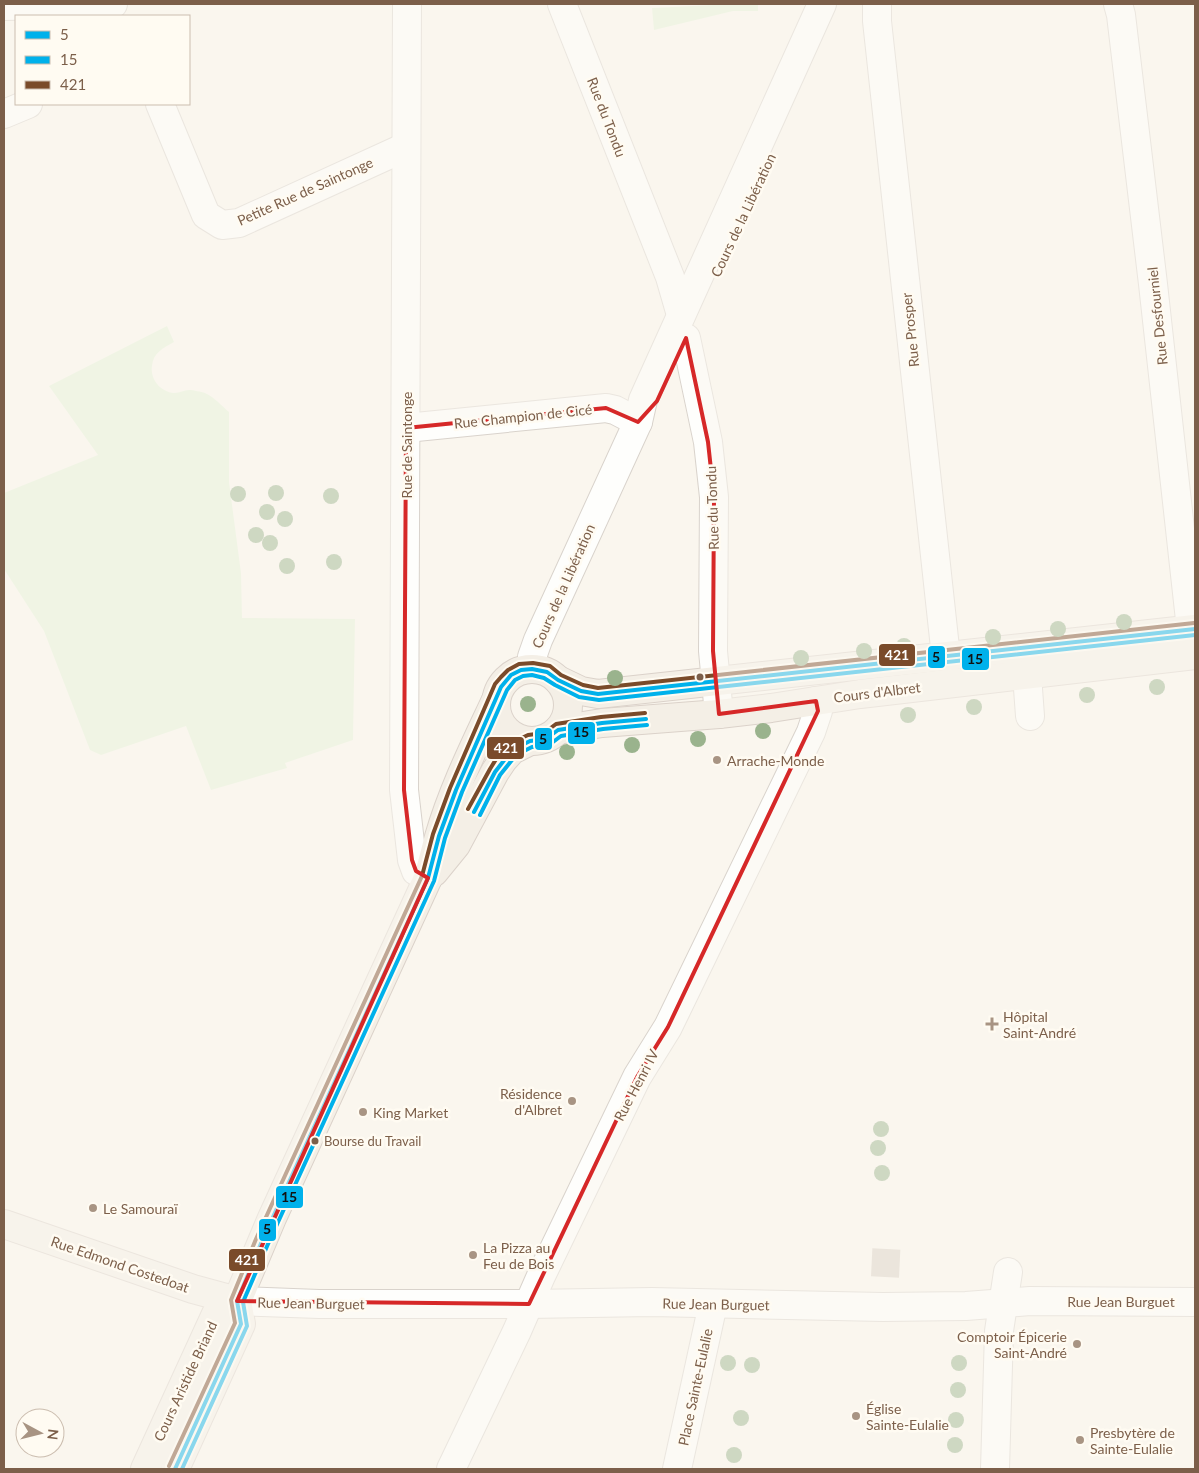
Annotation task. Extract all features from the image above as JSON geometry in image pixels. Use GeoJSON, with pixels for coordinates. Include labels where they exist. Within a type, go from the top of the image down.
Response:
{"type":"FeatureCollection","features":[{"type":"Feature","properties":{"kind":"main road","name":"Cours d'Albret"},"geometry":{"type":"LineString","coordinates":[[558,680],[581,691],[598,694],[946,657],[1194,638]]}},
{"type":"Feature","properties":{"kind":"main road","name":"Cours d'Albret"},"geometry":{"type":"LineString","coordinates":[[558,730],[602,723],[719,714],[860,694],[1027,675],[1194,638]]}},
{"type":"Feature","properties":{"kind":"main road"},"geometry":{"type":"LineString","coordinates":[[237,1301],[276,1209],[428,878],[439,836],[456,790],[500,687],[511,675],[521,670],[532,669],[547,672],[558,680],[566,693],[568,707],[565,719],[558,730],[546,739],[530,741],[520,739],[511,734],[501,723],[497,715],[496,700]]}},
{"type":"Feature","properties":{"kind":"main road"},"geometry":{"type":"LineString","coordinates":[[428,878],[456,845],[494,772],[512,750],[530,741]]}},
{"type":"Feature","properties":{"kind":"main road","name":"Rue Edmond Costedoat"},"geometry":{"type":"LineString","coordinates":[[4,1224],[193,1289],[237,1301]]}},
{"type":"Feature","properties":{"kind":"main road","name":"Cours Aristide Briand"},"geometry":{"type":"LineString","coordinates":[[145,1469],[216,1314],[237,1301],[241,1324],[175,1469]]}},
{"type":"Feature","properties":{"kind":"street"},"geometry":{"type":"LineString","coordinates":[[4,6],[113,4]]}},
{"type":"Feature","properties":{"kind":"street","name":"Rue de Saintonge"},"geometry":{"type":"LineString","coordinates":[[407,4],[404,790],[412,860],[416,871],[428,878]]}},
{"type":"Feature","properties":{"kind":"street","name":"Rue du Tondu"},"geometry":{"type":"LineString","coordinates":[[562,4],[670,277],[684,326],[708,442],[714,497],[713,650],[719,714]]}},
{"type":"Feature","properties":{"kind":"street","name":"Cours de la Libération"},"geometry":{"type":"LineString","coordinates":[[684,326],[822,4]]}},
{"type":"Feature","properties":{"kind":"street","name":"Cours de la Libération"},"geometry":{"type":"LineString","coordinates":[[532,669],[532,657],[538,640],[638,422],[643,400],[684,326],[840,4]]}},
{"type":"Feature","properties":{"kind":"street","name":"Rue Prosper"},"geometry":{"type":"LineString","coordinates":[[877,4],[877,21],[946,657]]}},
{"type":"Feature","properties":{"kind":"street","name":"Rue Desfourniel"},"geometry":{"type":"LineString","coordinates":[[1118,4],[1152,274],[1194,638]]}},
{"type":"Feature","properties":{"kind":"street"},"geometry":{"type":"LineString","coordinates":[[4,114],[26,105]]}},
{"type":"Feature","properties":{"kind":"street","name":"Petite Rue de Saintonge"},"geometry":{"type":"LineString","coordinates":[[160,105],[206,215],[222,225],[239,223],[399,150],[406,150]]}},
{"type":"Feature","properties":{"kind":"street","name":"Rue Champion de Cicé"},"geometry":{"type":"LineString","coordinates":[[406,428],[606,408],[638,422]]}},
{"type":"Feature","properties":{"kind":"street"},"geometry":{"type":"LineString","coordinates":[[1027,675],[1030,716]]}},
{"type":"Feature","properties":{"kind":"street","name":"Rue Henri IV"},"geometry":{"type":"LineString","coordinates":[[451,1469],[637,1078],[668,1027],[811,732],[818,711],[816,701]]}},
{"type":"Feature","properties":{"kind":"street"},"geometry":{"type":"LineString","coordinates":[[994,1469],[999,1331],[1008,1272]]}},
{"type":"Feature","properties":{"kind":"street","name":"Rue Jean Burguet"},"geometry":{"type":"LineString","coordinates":[[237,1301],[319,1304],[652,1302],[902,1307],[966,1306],[1030,1301],[1195,1302]]}},
{"type":"Feature","properties":{"kind":"street","name":"Place Sainte-Eulalie"},"geometry":{"type":"LineString","coordinates":[[677,1469],[713,1304]]}},
{"type":"Feature","properties":{"kind":"highlighted area"},"geometry":{"type":"Polygon","coordinates":[[[686,338],[708,442],[714,497],[713,651],[719,714],[816,701],[818,711],[668,1027],[637,1077],[529,1304],[237,1301],[428,878],[416,871],[412,860],[404,790],[406,428],[606,408],[638,422],[657,401],[686,338]]]}},
{"type":"Feature","properties":{"kind":"green space"},"geometry":{"type":"Polygon","coordinates":[[[733,4],[758,5],[758,11],[733,11],[654,30],[652,8],[733,4]]]}},
{"type":"Feature","properties":{"kind":"green space"},"geometry":{"type":"Polygon","coordinates":[[[167,326],[174,342],[159,351],[154,358],[152,371],[157,384],[161,388],[174,393],[189,390],[205,393],[215,399],[229,412],[229,482],[241,573],[242,618],[355,619],[353,740],[285,763],[287,768],[211,790],[186,726],[101,755],[90,750],[44,631],[4,569],[4,493],[98,455],[49,386],[167,326]]]}},
{"type":"Feature","properties":{"kind":"tunnel"},"geometry":{"type":"LineString","coordinates":[[885,1277],[887,1236]]}},
{"type":"Feature","properties":{"kind":"transit line","name":"421"},"geometry":{"type":"LineString","coordinates":[[169,1466],[235,1323],[231,1300],[256,1239],[422,876],[433,834],[450,788],[495,684],[508,670],[519,664],[533,663],[550,666],[561,675],[583,685],[598,688],[1194,623]]}},
{"type":"Feature","properties":{"kind":"transit line","name":"5"},"geometry":{"type":"LineString","coordinates":[[175,1469],[241,1324],[237,1301],[262,1241],[428,878],[439,836],[456,790],[501,687],[511,675],[521,670],[532,669],[547,672],[558,680],[581,691],[598,694],[1195,629]]}},
{"type":"Feature","properties":{"kind":"transit line","name":"15"},"geometry":{"type":"LineString","coordinates":[[182,1469],[247,1326],[243,1302],[434,881],[445,838],[462,792],[507,690],[515,680],[523,676],[532,675],[544,678],[579,697],[599,700],[1195,635]]}},
{"type":"Feature","properties":{"kind":"transit line","name":"421"},"geometry":{"type":"LineString","coordinates":[[468,809],[498,756],[509,744],[528,735],[544,733],[556,724],[645,713]]}},
{"type":"Feature","properties":{"kind":"transit line","name":"5"},"geometry":{"type":"LineString","coordinates":[[474,812],[495,772],[512,750],[530,741],[546,739],[558,730],[646,719]]}},
{"type":"Feature","properties":{"kind":"transit line","name":"15"},"geometry":{"type":"LineString","coordinates":[[480,815],[500,775],[516,755],[532,747],[549,745],[561,736],[603,729],[647,725]]}},
{"type":"Feature","properties":{"kind":"place","name":"Arrache-Monde"},"geometry":{"type":"Point","coordinates":[717,760]}},
{"type":"Feature","properties":{"kind":"place","name":"Hôpital Saint-André"},"geometry":{"type":"Point","coordinates":[992,1024]}},
{"type":"Feature","properties":{"kind":"place","name":"Résidence d'Albret"},"geometry":{"type":"Point","coordinates":[572,1101]}},
{"type":"Feature","properties":{"kind":"place","name":"King Market"},"geometry":{"type":"Point","coordinates":[363,1112]}},
{"type":"Feature","properties":{"kind":"place","name":"Bourse du Travail"},"geometry":{"type":"Point","coordinates":[315,1141]}},
{"type":"Feature","properties":{"kind":"place","name":"Le Samouraï"},"geometry":{"type":"Point","coordinates":[93,1208]}},
{"type":"Feature","properties":{"kind":"place","name":"La Pizza au Feu de Bois"},"geometry":{"type":"Point","coordinates":[473,1255]}},
{"type":"Feature","properties":{"kind":"place","name":"Comptoir Épicerie Saint-André"},"geometry":{"type":"Point","coordinates":[1077,1344]}},
{"type":"Feature","properties":{"kind":"place","name":"Église Sainte-Eulalie"},"geometry":{"type":"Point","coordinates":[856,1416]}},
{"type":"Feature","properties":{"kind":"place","name":"Presbytère de Sainte-Eulalie"},"geometry":{"type":"Point","coordinates":[1080,1440]}}]}
